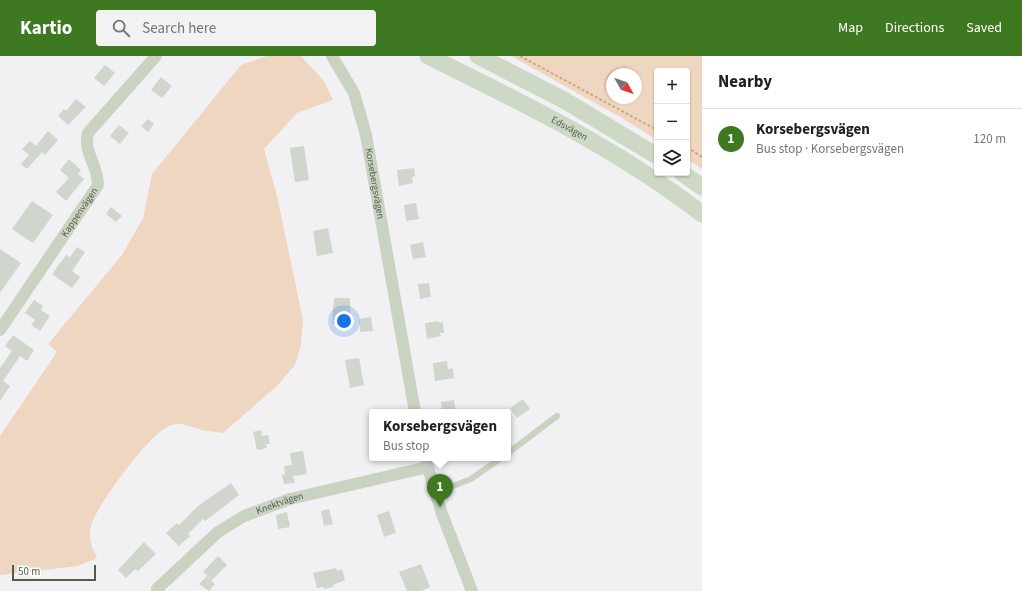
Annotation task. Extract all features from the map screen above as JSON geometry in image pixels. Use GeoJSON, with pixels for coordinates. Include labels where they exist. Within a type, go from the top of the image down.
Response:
{"type":"FeatureCollection","features":[{"type":"Feature","properties":{"kind":"main road","name":"Edsvägen"},"geometry":{"type":"LineString","coordinates":[[428,56],[565,126],[636,167],[702,214]]}},
{"type":"Feature","properties":{"kind":"main road"},"geometry":{"type":"LineString","coordinates":[[478,56],[564,100],[654,154]]}},
{"type":"Feature","properties":{"kind":"main road"},"geometry":{"type":"LineString","coordinates":[[686,176],[702,187]]}},
{"type":"Feature","properties":{"kind":"street","name":"Kappenvägen"},"geometry":{"type":"LineString","coordinates":[[0,330],[98,185],[98,178],[86,142],[88,133],[156,56]]}},
{"type":"Feature","properties":{"kind":"street","name":"Korsebergsvägen"},"geometry":{"type":"LineString","coordinates":[[332,56],[354,93],[366,135],[414,409]]}},
{"type":"Feature","properties":{"kind":"street"},"geometry":{"type":"LineString","coordinates":[[426,462],[435,493],[472,591]]}},
{"type":"Feature","properties":{"kind":"street","name":"Knektvägen"},"geometry":{"type":"LineString","coordinates":[[157,589],[218,532],[250,513],[290,499],[426,462]]}},
{"type":"Feature","properties":{"kind":"lane"},"geometry":{"type":"LineString","coordinates":[[511,451],[557,416]]}},
{"type":"Feature","properties":{"kind":"lane"},"geometry":{"type":"LineString","coordinates":[[435,493],[471,479],[497,461]]}},
{"type":"Feature","properties":{"kind":"path"},"geometry":{"type":"LineString","coordinates":[[520,56],[654,128]]}},
{"type":"Feature","properties":{"kind":"path"},"geometry":{"type":"LineString","coordinates":[[690,149],[702,157]]}},
{"type":"Feature","properties":{"kind":"shaded area"},"geometry":{"type":"Polygon","coordinates":[[[267,56],[301,56],[324,81],[333,100],[297,113],[264,149],[277,196],[303,320],[301,345],[295,365],[277,386],[223,433],[201,430],[178,424],[169,426],[160,431],[137,455],[113,487],[95,516],[91,526],[90,539],[97,558],[78,566],[0,575],[0,436],[57,352],[48,344],[122,255],[143,218],[152,174],[241,65],[267,56]]]}},
{"type":"Feature","properties":{"kind":"shaded area"},"geometry":{"type":"Polygon","coordinates":[[[511,56],[702,56],[702,169],[690,161],[690,68],[654,68],[654,138],[620,117],[511,56]]]}},
{"type":"Feature","properties":{"kind":"building"},"geometry":{"type":"Polygon","coordinates":[[[105,65],[115,73],[104,86],[94,78],[105,65]]]}},
{"type":"Feature","properties":{"kind":"building"},"geometry":{"type":"Polygon","coordinates":[[[161,77],[172,86],[162,98],[151,90],[161,77]]]}},
{"type":"Feature","properties":{"kind":"building"},"geometry":{"type":"Polygon","coordinates":[[[76,99],[86,107],[68,125],[58,116],[64,109],[66,111],[76,99]]]}},
{"type":"Feature","properties":{"kind":"building"},"geometry":{"type":"Polygon","coordinates":[[[148,119],[154,124],[148,132],[141,126],[148,119]]]}},
{"type":"Feature","properties":{"kind":"building"},"geometry":{"type":"Polygon","coordinates":[[[119,125],[129,133],[120,144],[110,136],[119,125]]]}},
{"type":"Feature","properties":{"kind":"building"},"geometry":{"type":"Polygon","coordinates":[[[48,131],[58,140],[45,155],[42,152],[27,169],[21,164],[29,155],[22,149],[30,141],[36,146],[48,131]]]}},
{"type":"Feature","properties":{"kind":"building"},"geometry":{"type":"Polygon","coordinates":[[[304,146],[309,180],[295,182],[290,148],[304,146]]]}},
{"type":"Feature","properties":{"kind":"building"},"geometry":{"type":"Polygon","coordinates":[[[69,159],[81,170],[78,174],[84,179],[66,201],[56,192],[69,178],[60,170],[69,159]]]}},
{"type":"Feature","properties":{"kind":"building"},"geometry":{"type":"Polygon","coordinates":[[[414,168],[415,176],[412,177],[413,183],[399,186],[397,170],[414,168]]]}},
{"type":"Feature","properties":{"kind":"building"},"geometry":{"type":"Polygon","coordinates":[[[32,201],[53,215],[33,243],[12,229],[32,201]]]}},
{"type":"Feature","properties":{"kind":"building"},"geometry":{"type":"Polygon","coordinates":[[[416,203],[419,219],[406,221],[404,205],[416,203]]]}},
{"type":"Feature","properties":{"kind":"building"},"geometry":{"type":"Polygon","coordinates":[[[111,207],[122,216],[116,222],[106,214],[111,207]]]}},
{"type":"Feature","properties":{"kind":"building"},"geometry":{"type":"Polygon","coordinates":[[[328,228],[333,253],[317,256],[313,231],[328,228]]]}},
{"type":"Feature","properties":{"kind":"building"},"geometry":{"type":"Polygon","coordinates":[[[423,242],[426,257],[413,259],[410,245],[423,242]]]}},
{"type":"Feature","properties":{"kind":"building"},"geometry":{"type":"Polygon","coordinates":[[[77,247],[85,252],[72,271],[80,277],[72,288],[52,274],[66,255],[70,257],[77,247]]]}},
{"type":"Feature","properties":{"kind":"building"},"geometry":{"type":"Polygon","coordinates":[[[0,249],[21,263],[0,293],[0,249]]]}},
{"type":"Feature","properties":{"kind":"building"},"geometry":{"type":"Polygon","coordinates":[[[429,283],[431,297],[420,299],[418,284],[429,283]]]}},
{"type":"Feature","properties":{"kind":"building"},"geometry":{"type":"Polygon","coordinates":[[[334,298],[350,298],[351,323],[332,324],[334,298]]]}},
{"type":"Feature","properties":{"kind":"building"},"geometry":{"type":"Polygon","coordinates":[[[34,300],[43,306],[41,310],[50,316],[40,331],[31,325],[35,320],[25,313],[34,300]]]}},
{"type":"Feature","properties":{"kind":"building"},"geometry":{"type":"Polygon","coordinates":[[[371,317],[373,331],[360,332],[359,319],[371,317]]]}},
{"type":"Feature","properties":{"kind":"building"},"geometry":{"type":"Polygon","coordinates":[[[438,321],[439,323],[443,322],[444,333],[440,333],[441,336],[427,339],[425,323],[438,321]]]}},
{"type":"Feature","properties":{"kind":"building"},"geometry":{"type":"Polygon","coordinates":[[[13,335],[34,350],[27,361],[20,356],[3,381],[10,386],[0,401],[0,368],[12,351],[5,346],[13,335]]]}},
{"type":"Feature","properties":{"kind":"building"},"geometry":{"type":"Polygon","coordinates":[[[359,358],[364,385],[350,388],[345,360],[359,358]]]}},
{"type":"Feature","properties":{"kind":"building"},"geometry":{"type":"Polygon","coordinates":[[[447,361],[448,369],[453,368],[454,378],[435,381],[433,363],[447,361]]]}},
{"type":"Feature","properties":{"kind":"building"},"geometry":{"type":"Polygon","coordinates":[[[523,399],[530,409],[517,418],[510,408],[523,399]]]}},
{"type":"Feature","properties":{"kind":"building"},"geometry":{"type":"Polygon","coordinates":[[[454,400],[456,409],[442,409],[441,402],[454,400]]]}},
{"type":"Feature","properties":{"kind":"building"},"geometry":{"type":"Polygon","coordinates":[[[261,430],[262,436],[268,435],[270,444],[266,444],[267,448],[257,450],[253,432],[261,430]]]}},
{"type":"Feature","properties":{"kind":"building"},"geometry":{"type":"Polygon","coordinates":[[[303,451],[307,474],[293,476],[295,483],[284,484],[282,475],[285,474],[284,466],[292,465],[290,453],[303,451]]]}},
{"type":"Feature","properties":{"kind":"building"},"geometry":{"type":"Polygon","coordinates":[[[231,483],[239,495],[205,521],[203,519],[188,534],[190,536],[179,546],[166,533],[177,523],[179,525],[198,506],[231,483]]]}},
{"type":"Feature","properties":{"kind":"building"},"geometry":{"type":"Polygon","coordinates":[[[329,509],[333,524],[324,526],[321,511],[329,509]]]}},
{"type":"Feature","properties":{"kind":"building"},"geometry":{"type":"Polygon","coordinates":[[[389,511],[396,533],[384,537],[377,515],[389,511]]]}},
{"type":"Feature","properties":{"kind":"building"},"geometry":{"type":"Polygon","coordinates":[[[287,512],[290,527],[278,529],[276,515],[287,512]]]}},
{"type":"Feature","properties":{"kind":"building"},"geometry":{"type":"Polygon","coordinates":[[[144,542],[156,554],[138,571],[135,569],[126,578],[118,570],[144,542]]]}},
{"type":"Feature","properties":{"kind":"building"},"geometry":{"type":"Polygon","coordinates":[[[218,556],[227,565],[212,580],[203,572],[218,556]]]}},
{"type":"Feature","properties":{"kind":"building"},"geometry":{"type":"Polygon","coordinates":[[[421,564],[430,587],[421,591],[407,591],[399,572],[421,564]]]}},
{"type":"Feature","properties":{"kind":"building"},"geometry":{"type":"Polygon","coordinates":[[[336,568],[337,571],[342,569],[345,580],[333,585],[334,587],[324,589],[323,587],[317,588],[313,573],[336,568]]]}},
{"type":"Feature","properties":{"kind":"building"},"geometry":{"type":"Polygon","coordinates":[[[207,576],[215,584],[209,591],[199,584],[207,576]]]}},
{"type":"Feature","properties":{"kind":"place","name":"Korsebergsvägen"},"geometry":{"type":"Point","coordinates":[440,507]}}]}
